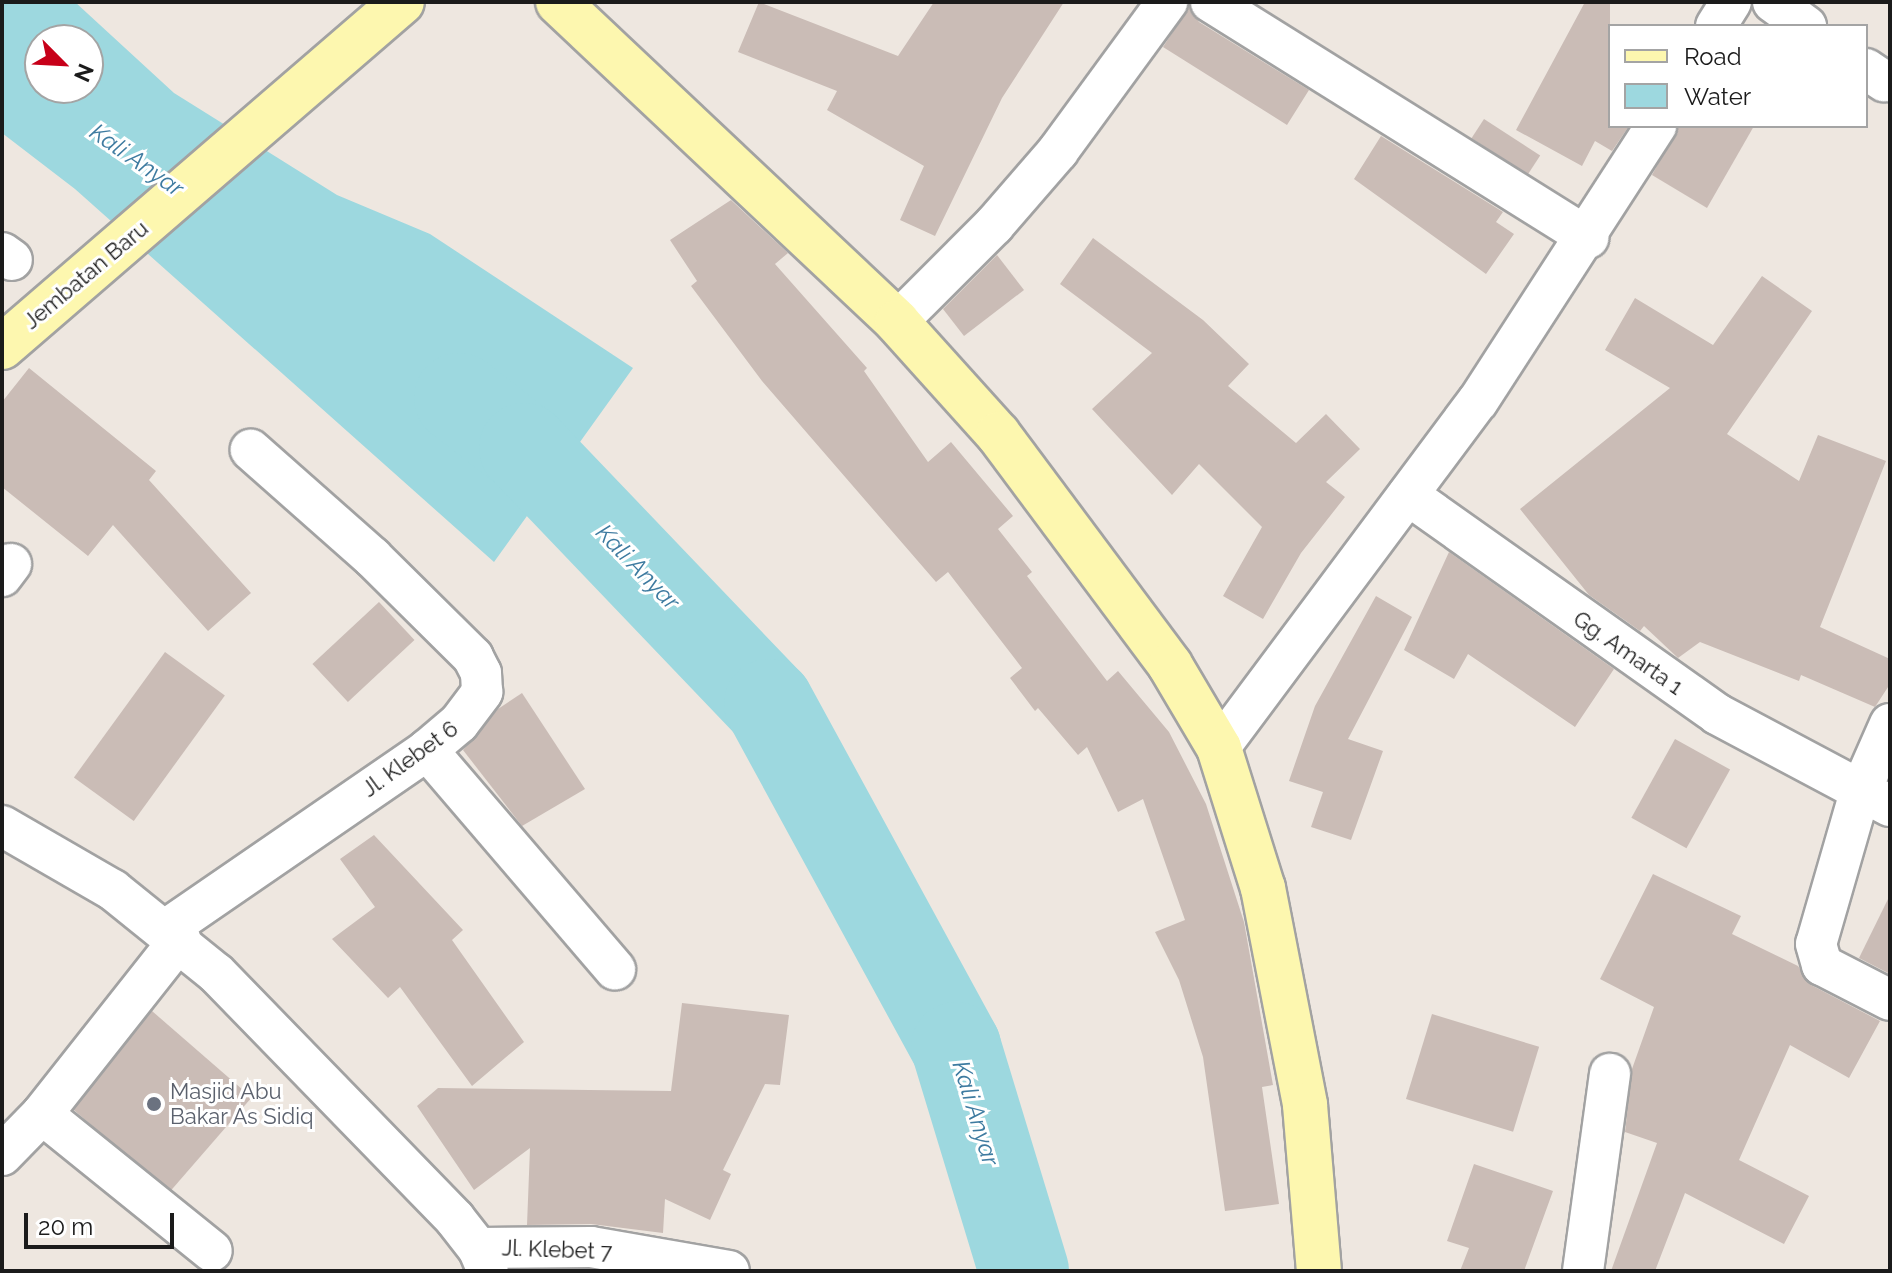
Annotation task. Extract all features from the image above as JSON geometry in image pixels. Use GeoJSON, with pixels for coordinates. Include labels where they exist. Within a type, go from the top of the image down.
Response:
{"type":"FeatureCollection","features":[{"type":"Feature","properties":{"kind":"street","name":"Jembatan Baru"},"geometry":{"type":"LineString","coordinates":[[5,344],[311,85],[402,2]]}},
{"type":"Feature","properties":{"kind":"street"},"geometry":{"type":"LineString","coordinates":[[558,2],[897,322],[1062,515],[1170,665],[1219,748],[1263,888],[1288,1004],[1305,1105],[1319,1271]]}},
{"type":"Feature","properties":{"kind":"street"},"geometry":{"type":"LineString","coordinates":[[897,322],[994,225],[1058,151],[1167,2]]}},
{"type":"Feature","properties":{"kind":"street"},"geometry":{"type":"LineString","coordinates":[[1211,2],[1588,238]]}},
{"type":"Feature","properties":{"kind":"street"},"geometry":{"type":"LineString","coordinates":[[1717,24],[1731,2]]}},
{"type":"Feature","properties":{"kind":"street"},"geometry":{"type":"LineString","coordinates":[[1773,2],[1803,24]]}},
{"type":"Feature","properties":{"kind":"street"},"geometry":{"type":"LineString","coordinates":[[1219,748],[1408,495],[1588,238],[1655,128]]}},
{"type":"Feature","properties":{"kind":"street","name":"Jl. Klebet 6"},"geometry":{"type":"LineString","coordinates":[[2,1155],[42,1114],[174,934],[427,750],[473,709],[482,692],[481,673],[473,657],[372,557],[251,450]]}},
{"type":"Feature","properties":{"kind":"street","name":"Gg. Amarta 1"},"geometry":{"type":"LineString","coordinates":[[1408,495],[1717,714],[1875,799]]}},
{"type":"Feature","properties":{"kind":"street"},"geometry":{"type":"LineString","coordinates":[[1890,724],[1875,799],[1818,932],[1816,955],[1837,977],[1890,1000]]}},
{"type":"Feature","properties":{"kind":"street"},"geometry":{"type":"LineString","coordinates":[[427,750],[615,969]]}},
{"type":"Feature","properties":{"kind":"street"},"geometry":{"type":"LineString","coordinates":[[2,826],[113,890],[174,934],[254,1010],[483,1260]]}},
{"type":"Feature","properties":{"kind":"street"},"geometry":{"type":"LineString","coordinates":[[1583,1271],[1610,1074]]}},
{"type":"Feature","properties":{"kind":"street"},"geometry":{"type":"LineString","coordinates":[[42,1114],[212,1251]]}},
{"type":"Feature","properties":{"kind":"street","name":"Jl. Klebet 7"},"geometry":{"type":"LineString","coordinates":[[483,1260],[591,1247],[729,1271]]}},
{"type":"Feature","properties":{"kind":"water"},"geometry":{"type":"Polygon","coordinates":[[[2,2],[75,2],[99,24],[24,24],[24,104],[104,104],[104,29],[174,93],[337,195],[430,234],[633,368],[494,562],[75,189],[2,133],[2,2]]]}},
{"type":"Feature","properties":{"kind":"building"},"geometry":{"type":"Polygon","coordinates":[[[759,2],[898,56],[934,2],[1064,2],[1002,98],[935,236],[900,220],[924,166],[827,110],[837,91],[738,52],[759,2]]]}},
{"type":"Feature","properties":{"kind":"building"},"geometry":{"type":"Polygon","coordinates":[[[1585,2],[1610,2],[1608,128],[1628,128],[1612,151],[1595,141],[1582,166],[1516,130],[1585,2]]]}},
{"type":"Feature","properties":{"kind":"building"},"geometry":{"type":"Polygon","coordinates":[[[1189,7],[1199,22],[1309,90],[1287,125],[1163,47],[1189,7]]]}},
{"type":"Feature","properties":{"kind":"building"},"geometry":{"type":"Polygon","coordinates":[[[1484,119],[1540,155],[1528,175],[1471,138],[1484,119]]]}},
{"type":"Feature","properties":{"kind":"building"},"geometry":{"type":"Polygon","coordinates":[[[1678,128],[1753,128],[1707,208],[1652,175],[1678,128]]]}},
{"type":"Feature","properties":{"kind":"building"},"geometry":{"type":"Polygon","coordinates":[[[1381,136],[1503,212],[1496,222],[1514,234],[1486,274],[1354,179],[1381,136]]]}},
{"type":"Feature","properties":{"kind":"building"},"geometry":{"type":"Polygon","coordinates":[[[731,200],[788,253],[775,264],[867,368],[864,371],[928,462],[951,442],[1013,516],[998,529],[1032,572],[1027,576],[1107,681],[1118,671],[1169,732],[1206,804],[1244,922],[1273,1085],[1262,1087],[1279,1204],[1225,1211],[1203,1057],[1179,980],[1155,932],[1185,920],[1143,799],[1118,812],[1087,747],[1078,755],[1038,708],[1035,711],[1010,678],[1022,668],[948,572],[936,582],[762,381],[691,286],[697,281],[670,240],[731,200]]]}},
{"type":"Feature","properties":{"kind":"building"},"geometry":{"type":"Polygon","coordinates":[[[1093,238],[1203,320],[1249,364],[1228,386],[1296,443],[1326,414],[1360,449],[1326,482],[1345,497],[1301,553],[1263,619],[1223,596],[1262,527],[1199,464],[1172,495],[1092,409],[1152,353],[1060,284],[1093,238]]]}},
{"type":"Feature","properties":{"kind":"building"},"geometry":{"type":"Polygon","coordinates":[[[997,255],[1024,290],[964,336],[943,309],[997,255]]]}},
{"type":"Feature","properties":{"kind":"building"},"geometry":{"type":"Polygon","coordinates":[[[1762,276],[1812,311],[1727,434],[1799,481],[1818,435],[1886,461],[1820,627],[1890,659],[1890,684],[1875,707],[1801,675],[1799,681],[1700,642],[1678,658],[1644,626],[1640,631],[1589,595],[1520,509],[1670,388],[1605,350],[1635,298],[1713,345],[1762,276]]]}},
{"type":"Feature","properties":{"kind":"building"},"geometry":{"type":"Polygon","coordinates":[[[29,368],[156,471],[149,480],[251,593],[208,631],[113,525],[88,556],[2,487],[2,402],[29,368]]]}},
{"type":"Feature","properties":{"kind":"building"},"geometry":{"type":"Polygon","coordinates":[[[1449,552],[1614,669],[1575,727],[1468,654],[1454,679],[1404,650],[1449,552]]]}},
{"type":"Feature","properties":{"kind":"building"},"geometry":{"type":"Polygon","coordinates":[[[1376,596],[1412,617],[1348,739],[1383,751],[1351,840],[1311,827],[1323,792],[1289,781],[1315,706],[1376,596]]]}},
{"type":"Feature","properties":{"kind":"building"},"geometry":{"type":"Polygon","coordinates":[[[379,602],[414,640],[348,702],[312,664],[379,602]]]}},
{"type":"Feature","properties":{"kind":"building"},"geometry":{"type":"Polygon","coordinates":[[[165,652],[225,695],[134,821],[74,777],[165,652]]]}},
{"type":"Feature","properties":{"kind":"building"},"geometry":{"type":"Polygon","coordinates":[[[522,693],[585,789],[522,826],[463,750],[498,709],[522,693]]]}},
{"type":"Feature","properties":{"kind":"building"},"geometry":{"type":"Polygon","coordinates":[[[1675,739],[1730,770],[1686,848],[1631,818],[1675,739]]]}},
{"type":"Feature","properties":{"kind":"building"},"geometry":{"type":"Polygon","coordinates":[[[374,835],[463,930],[452,940],[524,1042],[472,1086],[400,987],[388,998],[332,939],[375,907],[340,859],[374,835]]]}},
{"type":"Feature","properties":{"kind":"building"},"geometry":{"type":"Polygon","coordinates":[[[1653,874],[1741,916],[1732,934],[1798,966],[1811,985],[1880,1021],[1849,1078],[1790,1045],[1739,1160],[1809,1196],[1784,1244],[1685,1193],[1655,1271],[1611,1271],[1657,1143],[1625,1132],[1632,1069],[1654,1007],[1600,979],[1653,874]]]}},
{"type":"Feature","properties":{"kind":"building"},"geometry":{"type":"Polygon","coordinates":[[[1890,895],[1890,974],[1859,958],[1890,895]]]}},
{"type":"Feature","properties":{"kind":"building"},"geometry":{"type":"Polygon","coordinates":[[[682,1003],[789,1015],[780,1085],[765,1084],[723,1170],[731,1174],[710,1220],[665,1199],[663,1233],[591,1224],[527,1225],[530,1148],[474,1190],[417,1106],[438,1088],[671,1091],[682,1003]]]}},
{"type":"Feature","properties":{"kind":"building","name":"Masjid Abu Bakar As Sidiq"},"geometry":{"type":"Polygon","coordinates":[[[152,1011],[252,1098],[169,1193],[69,1106],[152,1011]]]}},
{"type":"Feature","properties":{"kind":"building"},"geometry":{"type":"Polygon","coordinates":[[[1432,1014],[1539,1047],[1513,1132],[1406,1099],[1432,1014]]]}},
{"type":"Feature","properties":{"kind":"building"},"geometry":{"type":"Polygon","coordinates":[[[1474,1164],[1553,1191],[1524,1271],[1460,1271],[1469,1248],[1447,1241],[1474,1164]]]}},
{"type":"Feature","properties":{"kind":"waterway","name":"Kali Anyar"},"geometry":{"type":"LineString","coordinates":[[459,398],[524,448],[769,704],[956,1047],[1024,1271]]}},
{"type":"Feature","properties":{"kind":"place","name":"Masjid Abu Bakar As Sidiq"},"geometry":{"type":"Point","coordinates":[154,1104]}}]}
